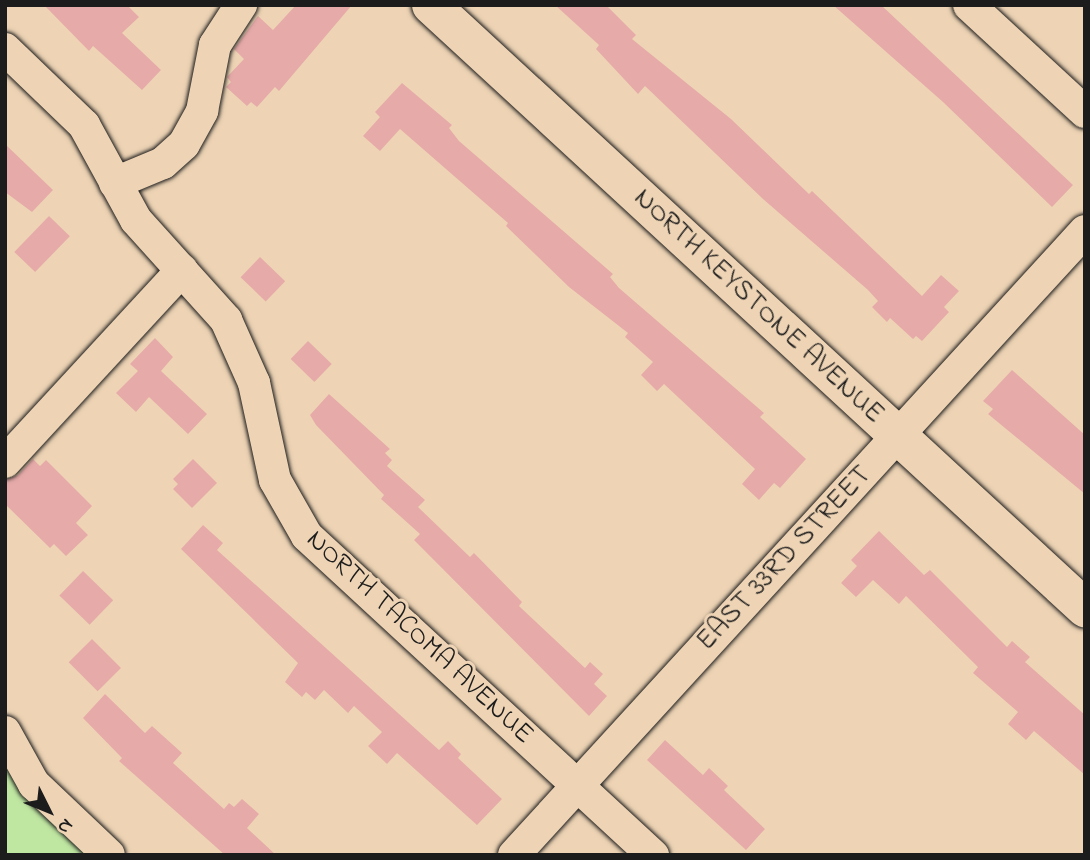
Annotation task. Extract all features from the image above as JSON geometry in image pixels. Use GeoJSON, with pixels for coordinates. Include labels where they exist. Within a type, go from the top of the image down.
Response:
{"type":"FeatureCollection","features":[{"type":"Feature","properties":{"kind":"main road","name":"NORTH KEYSTONE AVENUE"},"geometry":{"type":"LineString","coordinates":[[431,5],[1085,608]]}},
{"type":"Feature","properties":{"kind":"street"},"geometry":{"type":"LineString","coordinates":[[115,183],[163,163],[184,144],[202,111],[215,45],[241,5]]}},
{"type":"Feature","properties":{"kind":"street"},"geometry":{"type":"LineString","coordinates":[[969,5],[1085,112]]}},
{"type":"Feature","properties":{"kind":"street","name":"NORTH TACOMA AVENUE"},"geometry":{"type":"LineString","coordinates":[[5,49],[84,125],[106,159],[115,183],[149,237],[214,303],[239,341],[254,383],[275,480],[307,536],[653,855]]}},
{"type":"Feature","properties":{"kind":"street","name":"EAST 33RD STREET"},"geometry":{"type":"LineString","coordinates":[[514,855],[1085,231]]}},
{"type":"Feature","properties":{"kind":"street"},"geometry":{"type":"LineString","coordinates":[[5,462],[182,270]]}},
{"type":"Feature","properties":{"kind":"street"},"geometry":{"type":"LineString","coordinates":[[5,732],[34,784],[109,855]]}},
{"type":"Feature","properties":{"kind":"green space"},"geometry":{"type":"Polygon","coordinates":[[[5,732],[108,855],[5,855],[5,732]]]}},
{"type":"Feature","properties":{"kind":"building"},"geometry":{"type":"Polygon","coordinates":[[[44,5],[127,5],[139,17],[122,33],[161,70],[142,90],[93,46],[89,51],[44,5]]]}},
{"type":"Feature","properties":{"kind":"building"},"geometry":{"type":"Polygon","coordinates":[[[296,5],[352,5],[279,91],[275,87],[257,107],[251,102],[247,106],[226,87],[231,82],[227,77],[244,59],[234,49],[258,16],[273,30],[296,5]]]}},
{"type":"Feature","properties":{"kind":"building"},"geometry":{"type":"Polygon","coordinates":[[[555,5],[606,5],[636,35],[632,39],[731,119],[809,194],[812,191],[922,296],[941,275],[959,291],[944,307],[949,312],[922,341],[916,336],[913,339],[890,318],[887,322],[872,307],[878,301],[868,290],[763,199],[645,86],[638,94],[596,49],[599,45],[555,5]]]}},
{"type":"Feature","properties":{"kind":"building"},"geometry":{"type":"Polygon","coordinates":[[[833,5],[881,5],[1073,185],[1052,207],[943,102],[833,5]]]}},
{"type":"Feature","properties":{"kind":"building"},"geometry":{"type":"Polygon","coordinates":[[[402,83],[452,125],[449,128],[459,141],[613,274],[610,277],[619,288],[764,413],[760,417],[806,459],[780,488],[774,483],[759,500],[742,484],[755,469],[664,384],[657,391],[641,375],[653,362],[625,337],[628,333],[569,287],[506,226],[508,223],[400,129],[380,151],[363,136],[380,117],[375,112],[402,83]]]}},
{"type":"Feature","properties":{"kind":"building"},"geometry":{"type":"Polygon","coordinates":[[[5,144],[53,190],[32,212],[5,192],[5,144]]]}},
{"type":"Feature","properties":{"kind":"building"},"geometry":{"type":"Polygon","coordinates":[[[49,216],[70,236],[35,272],[14,252],[49,216]]]}},
{"type":"Feature","properties":{"kind":"building"},"geometry":{"type":"Polygon","coordinates":[[[260,257],[285,281],[266,301],[241,277],[260,257]]]}},
{"type":"Feature","properties":{"kind":"building"},"geometry":{"type":"Polygon","coordinates":[[[155,338],[173,357],[161,371],[207,414],[188,434],[149,397],[136,412],[116,393],[138,371],[130,364],[155,338]]]}},
{"type":"Feature","properties":{"kind":"building"},"geometry":{"type":"Polygon","coordinates":[[[308,341],[332,364],[314,382],[291,359],[308,341]]]}},
{"type":"Feature","properties":{"kind":"building"},"geometry":{"type":"Polygon","coordinates":[[[1012,370],[1085,435],[1085,494],[988,414],[993,409],[983,401],[1012,370]]]}},
{"type":"Feature","properties":{"kind":"building"},"geometry":{"type":"Polygon","coordinates":[[[329,394],[390,449],[385,453],[392,460],[387,466],[425,500],[418,507],[470,557],[474,553],[522,602],[519,606],[585,668],[590,662],[603,674],[594,684],[607,696],[589,716],[414,540],[420,534],[381,499],[384,495],[316,425],[310,415],[329,394]]]}},
{"type":"Feature","properties":{"kind":"building"},"geometry":{"type":"Polygon","coordinates":[[[33,459],[40,466],[46,460],[92,506],[76,523],[88,535],[66,556],[54,544],[50,548],[5,504],[5,480],[18,475],[33,459]]]}},
{"type":"Feature","properties":{"kind":"building"},"geometry":{"type":"Polygon","coordinates":[[[193,459],[217,483],[192,508],[173,489],[178,484],[173,479],[193,459]]]}},
{"type":"Feature","properties":{"kind":"building"},"geometry":{"type":"Polygon","coordinates":[[[203,525],[223,543],[217,550],[439,750],[448,741],[461,754],[458,758],[502,799],[477,825],[397,753],[387,764],[368,746],[382,732],[354,706],[348,713],[324,690],[315,700],[306,692],[302,697],[285,682],[298,663],[181,549],[203,525]]]}},
{"type":"Feature","properties":{"kind":"building"},"geometry":{"type":"Polygon","coordinates":[[[879,531],[924,575],[930,570],[1007,647],[1012,641],[1030,657],[1025,662],[1085,715],[1085,775],[1034,731],[1026,740],[1008,724],[1018,712],[973,673],[978,667],[906,596],[899,604],[873,580],[856,597],[841,583],[857,566],[851,560],[879,531]]]}},
{"type":"Feature","properties":{"kind":"building"},"geometry":{"type":"Polygon","coordinates":[[[83,571],[113,600],[90,625],[59,595],[83,571]]]}},
{"type":"Feature","properties":{"kind":"building"},"geometry":{"type":"Polygon","coordinates":[[[92,639],[121,668],[98,691],[69,662],[92,639]]]}},
{"type":"Feature","properties":{"kind":"building"},"geometry":{"type":"Polygon","coordinates":[[[105,694],[145,733],[152,726],[182,753],[173,763],[224,809],[229,803],[234,807],[242,799],[259,814],[247,828],[276,855],[225,855],[119,761],[122,758],[83,718],[105,694]]]}},
{"type":"Feature","properties":{"kind":"building"},"geometry":{"type":"Polygon","coordinates":[[[665,740],[703,775],[709,768],[728,786],[724,790],[765,829],[746,850],[647,760],[665,740]]]}}]}
